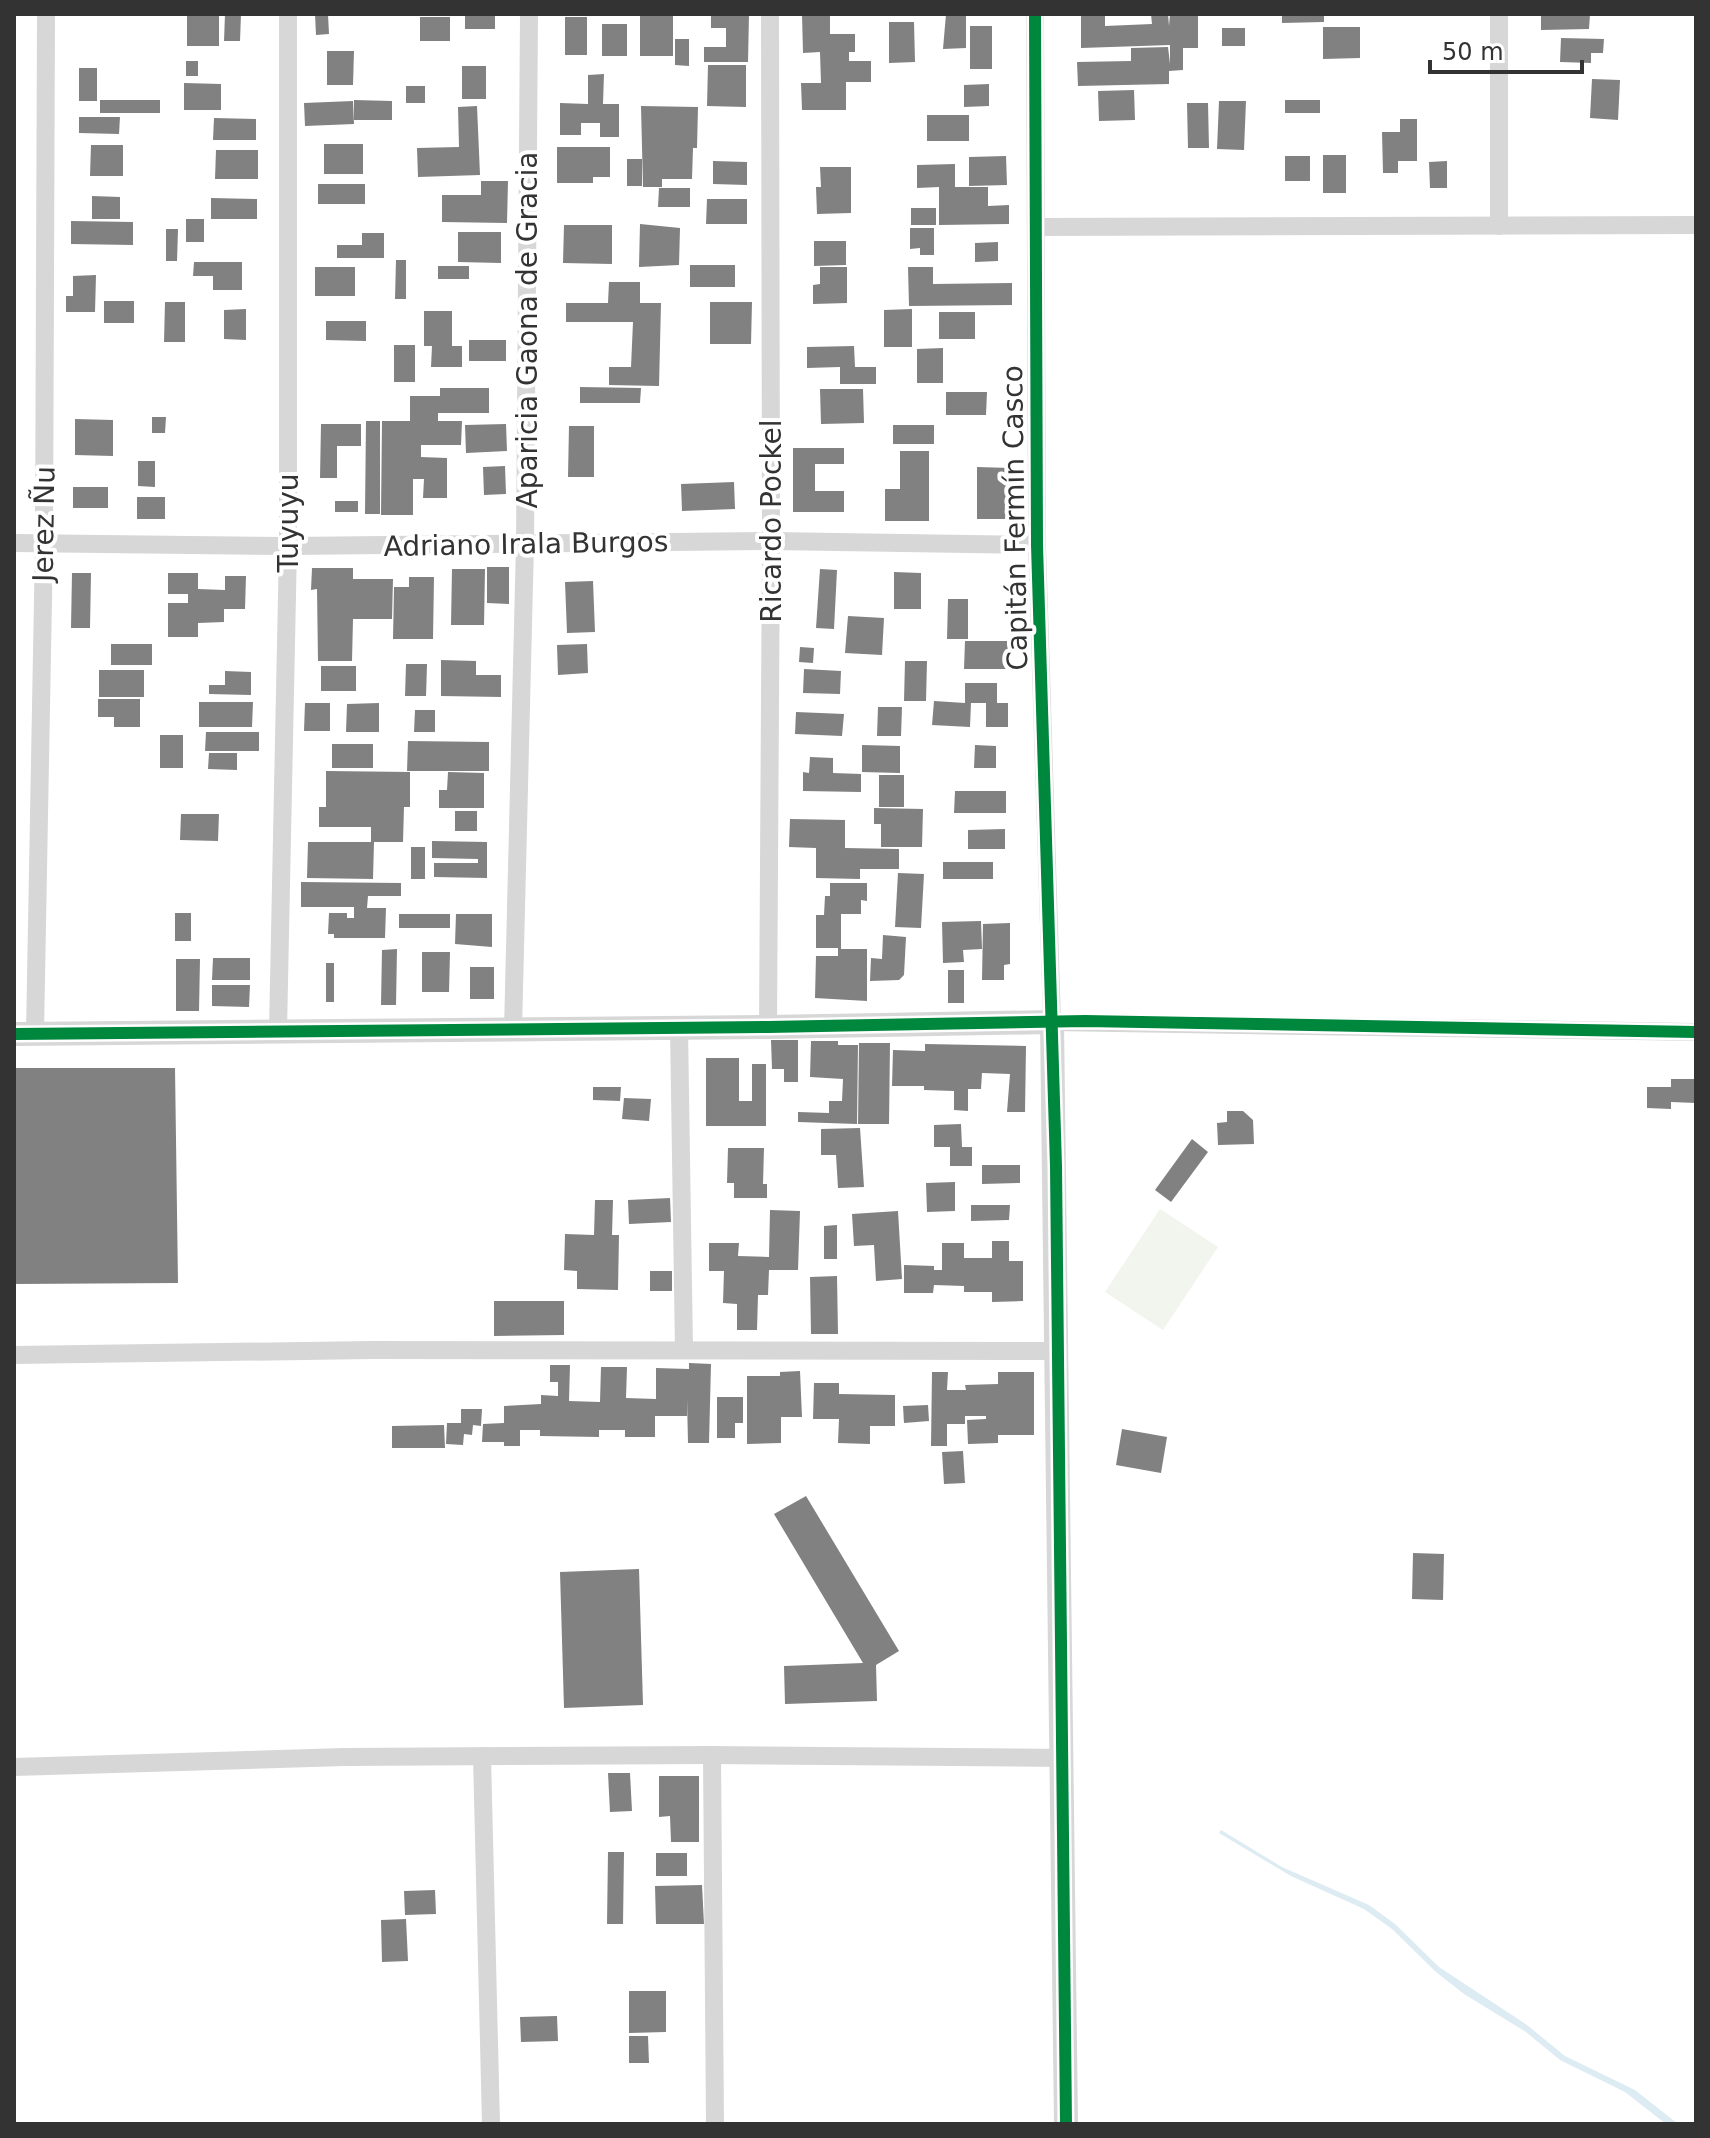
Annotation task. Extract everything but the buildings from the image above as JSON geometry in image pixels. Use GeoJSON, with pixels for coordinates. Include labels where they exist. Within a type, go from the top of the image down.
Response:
{"type":"FeatureCollection","features":[{"type":"Feature","properties":{"kind":"street","name":"Jerez Ñu"},"geometry":{"type":"LineString","coordinates":[[25,1034],[44,544],[46,14]]}},
{"type":"Feature","properties":{"kind":"street","name":"Tuyuyu"},"geometry":{"type":"LineString","coordinates":[[278,1031],[288,546],[288,14]]}},
{"type":"Feature","properties":{"kind":"street","name":"Aparicia Gaona de Gracia"},"geometry":{"type":"LineString","coordinates":[[513,1030],[525,544],[529,14]]}},
{"type":"Feature","properties":{"kind":"street","name":"Ricardo Pockel"},"geometry":{"type":"LineString","coordinates":[[768,1027],[770,14]]}},
{"type":"Feature","properties":{"kind":"street","name":"Capitán Fermín Casco"},"geometry":{"type":"LineString","coordinates":[[1035,14],[1037,545],[1052,1022]]}},
{"type":"Feature","properties":{"kind":"street"},"geometry":{"type":"LineString","coordinates":[[1499,14],[1499,226]]}},
{"type":"Feature","properties":{"kind":"street"},"geometry":{"type":"LineString","coordinates":[[1036,227],[1696,225]]}},
{"type":"Feature","properties":{"kind":"street","name":"Adriano Irala Burgos"},"geometry":{"type":"LineString","coordinates":[[14,543],[288,546],[771,541],[1037,545]]}},
{"type":"Feature","properties":{"kind":"street"},"geometry":{"type":"LineString","coordinates":[[1052,1022],[1066,2124]]}},
{"type":"Feature","properties":{"kind":"street"},"geometry":{"type":"LineString","coordinates":[[25,1034],[1052,1022],[1696,1032]]}},
{"type":"Feature","properties":{"kind":"street"},"geometry":{"type":"LineString","coordinates":[[679,1028],[684,1350]]}},
{"type":"Feature","properties":{"kind":"street"},"geometry":{"type":"LineString","coordinates":[[14,1355],[371,1350],[1058,1351]]}},
{"type":"Feature","properties":{"kind":"street"},"geometry":{"type":"LineString","coordinates":[[14,1767],[344,1757],[712,1755],[1062,1758]]}},
{"type":"Feature","properties":{"kind":"street"},"geometry":{"type":"LineString","coordinates":[[712,1755],[715,2124]]}},
{"type":"Feature","properties":{"kind":"street"},"geometry":{"type":"LineString","coordinates":[[482,1756],[491,2124]]}},
{"type":"Feature","properties":{"kind":"shaded area"},"geometry":{"type":"Polygon","coordinates":[[[1160,1209],[1218,1247],[1163,1330],[1105,1292],[1160,1209]]]}},
{"type":"Feature","properties":{"kind":"shaded area"},"geometry":{"type":"Polygon","coordinates":[[[1221,1830],[1282,1867],[1369,1905],[1395,1924],[1439,1967],[1527,2025],[1565,2056],[1635,2090],[1678,2124],[1666,2124],[1625,2092],[1560,2060],[1526,2032],[1464,1994],[1436,1972],[1392,1929],[1364,1909],[1291,1876],[1219,1833],[1221,1830]]]}},
{"type":"Feature","properties":{"kind":"cycle path"},"geometry":{"type":"LineString","coordinates":[[1035,14],[1037,545],[1056,1166],[1066,2124]]}},
{"type":"Feature","properties":{"kind":"cycle path"},"geometry":{"type":"LineString","coordinates":[[14,1034],[1085,1021],[1696,1032]]}}]}
